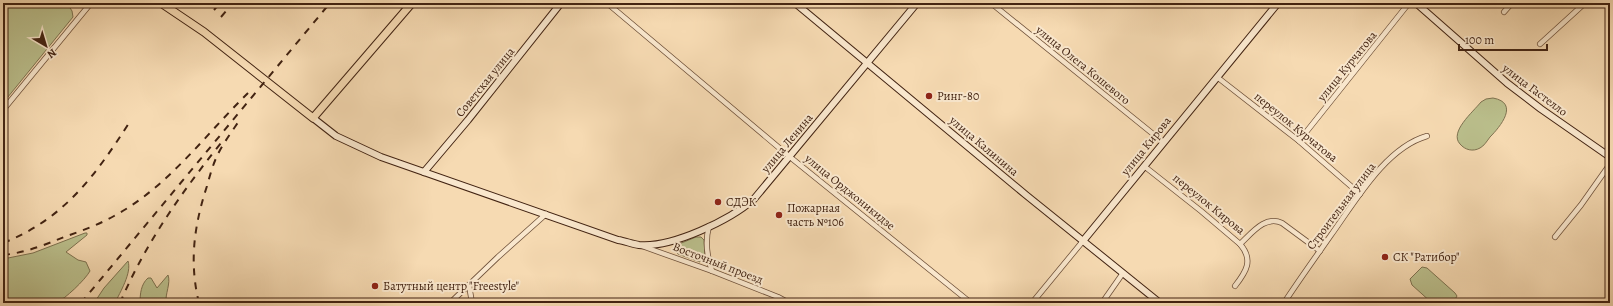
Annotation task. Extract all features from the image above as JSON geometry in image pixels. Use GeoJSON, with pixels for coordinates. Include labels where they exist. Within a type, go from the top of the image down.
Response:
{"type":"FeatureCollection","features":[{"type":"Feature","properties":{"kind":"main road"},"geometry":{"type":"LineString","coordinates":[[161,3],[204,32],[313,118],[412,3]]}},
{"type":"Feature","properties":{"kind":"street"},"geometry":{"type":"LineString","coordinates":[[3,110],[91,3]]}},
{"type":"Feature","properties":{"kind":"street","name":"Советская улица"},"geometry":{"type":"LineString","coordinates":[[424,172],[468,120],[561,3]]}},
{"type":"Feature","properties":{"kind":"street","name":"улица Орджоникидзе"},"geometry":{"type":"LineString","coordinates":[[607,3],[790,157],[971,303]]}},
{"type":"Feature","properties":{"kind":"street","name":"улица Калинина"},"geometry":{"type":"LineString","coordinates":[[795,3],[1026,195],[1160,303]]}},
{"type":"Feature","properties":{"kind":"street","name":"улица Ленина"},"geometry":{"type":"LineString","coordinates":[[313,118],[344,141],[381,157],[618,240],[638,245],[664,243],[709,226],[734,213],[749,203],[760,193],[917,3]]}},
{"type":"Feature","properties":{"kind":"street","name":"улица Олега Кошевого"},"geometry":{"type":"LineString","coordinates":[[991,3],[1163,142]]}},
{"type":"Feature","properties":{"kind":"street","name":"улица Кирова"},"geometry":{"type":"LineString","coordinates":[[1032,303],[1278,3]]}},
{"type":"Feature","properties":{"kind":"street","name":"улица Курчатова"},"geometry":{"type":"LineString","coordinates":[[1300,141],[1409,3]]}},
{"type":"Feature","properties":{"kind":"street","name":"улица Гастелло"},"geometry":{"type":"LineString","coordinates":[[1416,3],[1507,83],[1541,109],[1610,157]]}},
{"type":"Feature","properties":{"kind":"street"},"geometry":{"type":"LineString","coordinates":[[1504,12],[1512,3]]}},
{"type":"Feature","properties":{"kind":"street"},"geometry":{"type":"LineString","coordinates":[[1540,44],[1585,3]]}},
{"type":"Feature","properties":{"kind":"street","name":"переулок Курчатова"},"geometry":{"type":"LineString","coordinates":[[1217,77],[1300,141],[1360,194]]}},
{"type":"Feature","properties":{"kind":"street","name":"Строительная улица"},"geometry":{"type":"LineString","coordinates":[[1284,303],[1374,176],[1396,154],[1410,144],[1427,136]]}},
{"type":"Feature","properties":{"kind":"street"},"geometry":{"type":"LineString","coordinates":[[1555,237],[1581,205],[1610,164]]}},
{"type":"Feature","properties":{"kind":"street","name":"переулок Кирова"},"geometry":{"type":"LineString","coordinates":[[1144,166],[1240,244],[1263,223],[1276,221],[1282,223],[1320,251]]}},
{"type":"Feature","properties":{"kind":"street"},"geometry":{"type":"LineString","coordinates":[[450,303],[546,214]]}},
{"type":"Feature","properties":{"kind":"street"},"geometry":{"type":"LineString","coordinates":[[709,226],[707,241],[708,257],[712,271]]}},
{"type":"Feature","properties":{"kind":"street"},"geometry":{"type":"LineString","coordinates":[[1235,286],[1244,273],[1248,261],[1247,254],[1240,244]]}},
{"type":"Feature","properties":{"kind":"street","name":"Восточный проезд"},"geometry":{"type":"LineString","coordinates":[[638,245],[712,271],[778,297],[789,303]]}},
{"type":"Feature","properties":{"kind":"street"},"geometry":{"type":"LineString","coordinates":[[1102,303],[1123,273]]}},
{"type":"Feature","properties":{"kind":"street"},"geometry":{"type":"LineString","coordinates":[[469,285],[472,303]]}},
{"type":"Feature","properties":{"kind":"green space"},"geometry":{"type":"Polygon","coordinates":[[[3,3],[67,3],[72,11],[73,17],[3,103],[3,3]]]}},
{"type":"Feature","properties":{"kind":"green space"},"geometry":{"type":"Polygon","coordinates":[[[1493,98],[1501,101],[1507,110],[1502,122],[1484,145],[1472,150],[1464,148],[1457,139],[1463,122],[1481,102],[1486,99],[1493,98]]]}},
{"type":"Feature","properties":{"kind":"green space"},"geometry":{"type":"Polygon","coordinates":[[[87,233],[87,235],[66,252],[78,260],[86,262],[90,271],[79,284],[60,301],[52,304],[3,303],[3,259],[33,253],[87,233]]]}},
{"type":"Feature","properties":{"kind":"green space"},"geometry":{"type":"Polygon","coordinates":[[[696,237],[701,237],[704,240],[705,257],[700,262],[678,254],[675,250],[679,244],[696,237]]]}},
{"type":"Feature","properties":{"kind":"green space"},"geometry":{"type":"Polygon","coordinates":[[[128,261],[129,266],[127,277],[115,303],[94,303],[104,288],[128,261]]]}},
{"type":"Feature","properties":{"kind":"green space"},"geometry":{"type":"Polygon","coordinates":[[[1422,267],[1427,268],[1455,293],[1457,296],[1453,303],[1432,303],[1412,285],[1410,279],[1422,267]]]}},
{"type":"Feature","properties":{"kind":"green space"},"geometry":{"type":"Polygon","coordinates":[[[168,275],[169,281],[166,303],[140,303],[142,286],[148,278],[151,278],[157,288],[168,275]]]}},
{"type":"Feature","properties":{"kind":"railway"},"geometry":{"type":"LineString","coordinates":[[214,10],[220,3]]}},
{"type":"Feature","properties":{"kind":"railway"},"geometry":{"type":"LineString","coordinates":[[221,17],[233,3]]}},
{"type":"Feature","properties":{"kind":"railway"},"geometry":{"type":"LineString","coordinates":[[81,303],[330,3]]}},
{"type":"Feature","properties":{"kind":"railway"},"geometry":{"type":"LineString","coordinates":[[3,255],[34,248],[96,225],[133,204],[169,175],[248,93]]}},
{"type":"Feature","properties":{"kind":"railway"},"geometry":{"type":"LineString","coordinates":[[199,303],[194,273],[194,244],[199,215],[216,158],[241,118]]}},
{"type":"Feature","properties":{"kind":"railway"},"geometry":{"type":"LineString","coordinates":[[3,243],[44,222],[76,194],[104,161],[129,123]]}},
{"type":"Feature","properties":{"kind":"railway"},"geometry":{"type":"LineString","coordinates":[[120,303],[152,240],[178,200],[221,143]]}},
{"type":"Feature","properties":{"kind":"place","name":"Ринг-80"},"geometry":{"type":"Point","coordinates":[929,96]}},
{"type":"Feature","properties":{"kind":"place","name":"СДЭК"},"geometry":{"type":"Point","coordinates":[718,202]}},
{"type":"Feature","properties":{"kind":"place","name":"Пожарная часть №106"},"geometry":{"type":"Point","coordinates":[779,215]}},
{"type":"Feature","properties":{"kind":"place","name":"СК \"Ратибор\""},"geometry":{"type":"Point","coordinates":[1385,257]}},
{"type":"Feature","properties":{"kind":"place","name":"Батутный центр \"Freestyle\""},"geometry":{"type":"Point","coordinates":[375,286]}}]}
